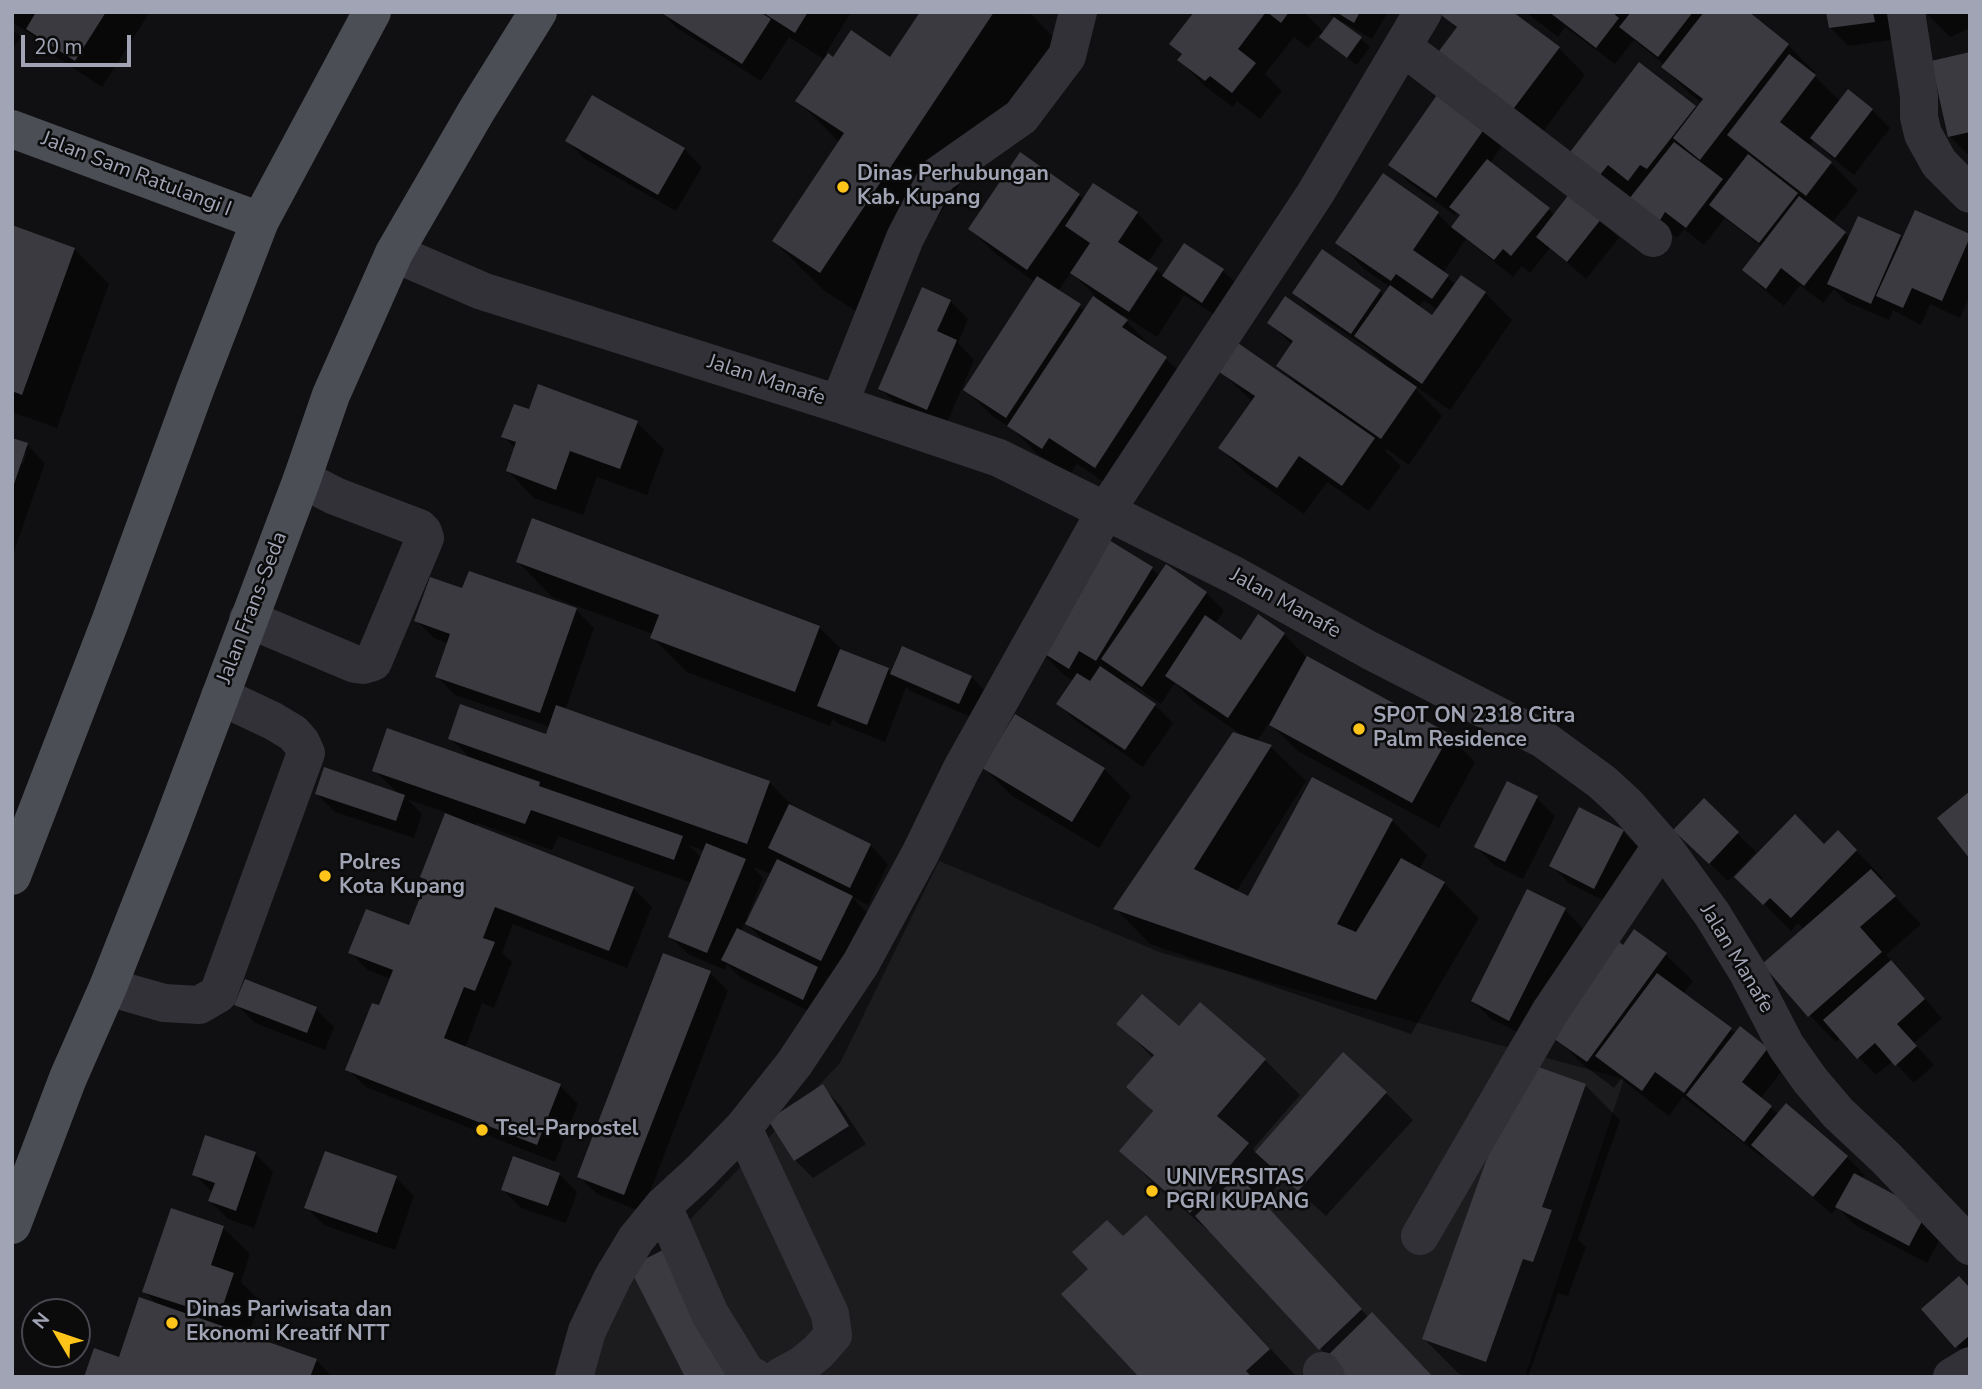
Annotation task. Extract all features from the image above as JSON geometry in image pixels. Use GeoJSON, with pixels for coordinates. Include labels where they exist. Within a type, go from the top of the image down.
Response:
{"type":"FeatureCollection","features":[{"type":"Feature","properties":{"kind":"main road"},"geometry":{"type":"LineString","coordinates":[[12,876],[260,221],[372,12]]}},
{"type":"Feature","properties":{"kind":"main road","name":"Jalan Frans-Seda"},"geometry":{"type":"LineString","coordinates":[[12,1225],[68,1078],[108,987],[170,830],[331,395],[394,253],[538,12]]}},
{"type":"Feature","properties":{"kind":"main road","name":"Jalan Sam Ratulangi I"},"geometry":{"type":"LineString","coordinates":[[12,129],[260,221]]}},
{"type":"Feature","properties":{"kind":"street"},"geometry":{"type":"LineString","coordinates":[[839,404],[905,238],[937,176],[1021,117],[1067,56],[1078,12]]}},
{"type":"Feature","properties":{"kind":"street"},"geometry":{"type":"LineString","coordinates":[[574,1377],[587,1331],[612,1278],[636,1239],[663,1206],[743,1128],[794,1064],[861,963],[920,854],[961,770],[1105,512],[1315,194],[1423,12]]}},
{"type":"Feature","properties":{"kind":"street"},"geometry":{"type":"LineString","coordinates":[[1906,12],[1923,134],[1940,163],[1970,194]]}},
{"type":"Feature","properties":{"kind":"street"},"geometry":{"type":"LineString","coordinates":[[1403,47],[1653,238]]}},
{"type":"Feature","properties":{"kind":"street","name":"Jalan Manafe"},"geometry":{"type":"LineString","coordinates":[[394,253],[482,291],[839,404],[999,458],[1234,575],[1380,656],[1543,739],[1602,782],[1627,805],[1661,845],[1712,914],[1747,971],[1786,1046],[1810,1080],[1838,1113],[1970,1246]]}},
{"type":"Feature","properties":{"kind":"street"},"geometry":{"type":"LineString","coordinates":[[248,619],[355,664],[373,662],[425,538],[419,528],[335,496],[302,479]]}},
{"type":"Feature","properties":{"kind":"street"},"geometry":{"type":"LineString","coordinates":[[108,987],[164,1003],[199,1005],[218,994],[306,753],[293,733],[220,696]]}},
{"type":"Feature","properties":{"kind":"street"},"geometry":{"type":"LineString","coordinates":[[1420,1236],[1550,1012],[1661,845]]}},
{"type":"Feature","properties":{"kind":"street"},"geometry":{"type":"LineString","coordinates":[[743,1128],[830,1314],[833,1335],[802,1365],[780,1377]]}},
{"type":"Feature","properties":{"kind":"street"},"geometry":{"type":"LineString","coordinates":[[663,1206],[710,1314],[747,1374],[754,1377]]}},
{"type":"Feature","properties":{"kind":"street"},"geometry":{"type":"LineString","coordinates":[[1952,1377],[1970,1366]]}},
{"type":"Feature","properties":{"kind":"shaded area","name":"UNIVERSITAS PGRI KUPANG"},"geometry":{"type":"Polygon","coordinates":[[[939,861],[1162,953],[1624,1079],[1525,1377],[591,1377],[611,1302],[840,1063],[939,861]]]}},
{"type":"Feature","properties":{"kind":"building"},"geometry":{"type":"Polygon","coordinates":[[[36,12],[106,12],[75,61],[26,29],[36,12]]]}},
{"type":"Feature","properties":{"kind":"building"},"geometry":{"type":"Polygon","coordinates":[[[660,12],[760,12],[771,19],[742,64],[660,12]]]}},
{"type":"Feature","properties":{"kind":"building"},"geometry":{"type":"Polygon","coordinates":[[[762,12],[808,12],[795,33],[762,12]]]}},
{"type":"Feature","properties":{"kind":"building","name":"Dinas Perhubungan Kab. Kupang"},"geometry":{"type":"Polygon","coordinates":[[[920,12],[994,12],[820,273],[772,241],[844,133],[795,101],[828,53],[833,57],[851,30],[890,57],[920,12]]]}},
{"type":"Feature","properties":{"kind":"building"},"geometry":{"type":"Polygon","coordinates":[[[1194,12],[1266,12],[1238,49],[1256,63],[1232,93],[1210,76],[1205,81],[1177,60],[1182,54],[1169,44],[1194,12]]]}},
{"type":"Feature","properties":{"kind":"building"},"geometry":{"type":"Polygon","coordinates":[[[1267,12],[1289,12],[1281,23],[1267,12]]]}},
{"type":"Feature","properties":{"kind":"building"},"geometry":{"type":"Polygon","coordinates":[[[1336,12],[1360,12],[1354,23],[1336,12]]]}},
{"type":"Feature","properties":{"kind":"building"},"geometry":{"type":"Polygon","coordinates":[[[1443,12],[1513,12],[1560,47],[1511,112],[1436,55],[1457,27],[1441,15],[1443,12]]]}},
{"type":"Feature","properties":{"kind":"building"},"geometry":{"type":"Polygon","coordinates":[[[1549,12],[1612,12],[1619,18],[1596,48],[1549,12]]]}},
{"type":"Feature","properties":{"kind":"building"},"geometry":{"type":"Polygon","coordinates":[[[1631,12],[1693,12],[1658,57],[1619,27],[1631,12]]]}},
{"type":"Feature","properties":{"kind":"building"},"geometry":{"type":"Polygon","coordinates":[[[1704,12],[1749,12],[1789,44],[1700,160],[1673,138],[1703,99],[1661,67],[1704,12]]]}},
{"type":"Feature","properties":{"kind":"building"},"geometry":{"type":"Polygon","coordinates":[[[1826,12],[1873,12],[1875,22],[1829,28],[1826,12]]]}},
{"type":"Feature","properties":{"kind":"building"},"geometry":{"type":"Polygon","coordinates":[[[1334,17],[1362,37],[1347,58],[1319,37],[1334,17]]]}},
{"type":"Feature","properties":{"kind":"building"},"geometry":{"type":"Polygon","coordinates":[[[1970,52],[1970,132],[1948,137],[1931,61],[1970,52]]]}},
{"type":"Feature","properties":{"kind":"building"},"geometry":{"type":"Polygon","coordinates":[[[1789,54],[1816,75],[1780,122],[1832,162],[1806,196],[1727,135],[1789,54]]]}},
{"type":"Feature","properties":{"kind":"building"},"geometry":{"type":"Polygon","coordinates":[[[1639,62],[1696,106],[1647,169],[1640,165],[1628,181],[1608,165],[1600,175],[1570,152],[1639,62]]]}},
{"type":"Feature","properties":{"kind":"building"},"geometry":{"type":"Polygon","coordinates":[[[1848,89],[1873,109],[1835,158],[1810,138],[1848,89]]]}},
{"type":"Feature","properties":{"kind":"building"},"geometry":{"type":"Polygon","coordinates":[[[1439,92],[1487,125],[1436,198],[1388,165],[1439,92]]]}},
{"type":"Feature","properties":{"kind":"building"},"geometry":{"type":"Polygon","coordinates":[[[592,95],[685,148],[658,195],[565,141],[592,95]]]}},
{"type":"Feature","properties":{"kind":"building"},"geometry":{"type":"Polygon","coordinates":[[[1674,142],[1723,179],[1686,228],[1665,212],[1659,222],[1629,199],[1674,142]]]}},
{"type":"Feature","properties":{"kind":"building"},"geometry":{"type":"Polygon","coordinates":[[[1020,152],[1080,194],[1027,270],[968,229],[1020,152]]]}},
{"type":"Feature","properties":{"kind":"building"},"geometry":{"type":"Polygon","coordinates":[[[1748,154],[1798,193],[1759,243],[1709,205],[1748,154]]]}},
{"type":"Feature","properties":{"kind":"building"},"geometry":{"type":"Polygon","coordinates":[[[1487,159],[1550,208],[1511,256],[1503,249],[1494,260],[1451,227],[1460,215],[1449,207],[1487,159]]]}},
{"type":"Feature","properties":{"kind":"building"},"geometry":{"type":"Polygon","coordinates":[[[1383,173],[1439,212],[1413,250],[1449,275],[1432,299],[1396,274],[1391,281],[1335,243],[1383,173]]]}},
{"type":"Feature","properties":{"kind":"building"},"geometry":{"type":"Polygon","coordinates":[[[1093,183],[1138,212],[1118,242],[1158,268],[1129,312],[1070,273],[1090,243],[1065,226],[1093,183]]]}},
{"type":"Feature","properties":{"kind":"building"},"geometry":{"type":"Polygon","coordinates":[[[1570,193],[1602,218],[1567,262],[1536,237],[1570,193]]]}},
{"type":"Feature","properties":{"kind":"building"},"geometry":{"type":"Polygon","coordinates":[[[1799,196],[1846,232],[1804,286],[1781,268],[1766,289],[1742,270],[1799,196]]]}},
{"type":"Feature","properties":{"kind":"building"},"geometry":{"type":"Polygon","coordinates":[[[1915,210],[1970,234],[1970,237],[1942,301],[1912,288],[1903,308],[1876,296],[1915,210]]]}},
{"type":"Feature","properties":{"kind":"building"},"geometry":{"type":"Polygon","coordinates":[[[1858,216],[1901,235],[1871,304],[1827,284],[1858,216]]]}},
{"type":"Feature","properties":{"kind":"building"},"geometry":{"type":"Polygon","coordinates":[[[12,225],[75,248],[22,395],[12,391],[12,225]]]}},
{"type":"Feature","properties":{"kind":"building"},"geometry":{"type":"Polygon","coordinates":[[[1184,243],[1224,269],[1202,303],[1162,276],[1184,243]]]}},
{"type":"Feature","properties":{"kind":"building"},"geometry":{"type":"Polygon","coordinates":[[[1322,249],[1381,290],[1351,334],[1292,293],[1322,249]]]}},
{"type":"Feature","properties":{"kind":"building"},"geometry":{"type":"Polygon","coordinates":[[[1461,275],[1486,292],[1422,384],[1354,336],[1390,285],[1432,315],[1461,275]]]}},
{"type":"Feature","properties":{"kind":"building"},"geometry":{"type":"Polygon","coordinates":[[[1037,276],[1081,304],[1006,418],[963,390],[1037,276]]]}},
{"type":"Feature","properties":{"kind":"building"},"geometry":{"type":"Polygon","coordinates":[[[922,287],[951,300],[937,331],[957,340],[927,410],[878,389],[922,287]]]}},
{"type":"Feature","properties":{"kind":"building"},"geometry":{"type":"Polygon","coordinates":[[[1093,296],[1128,320],[1122,327],[1167,357],[1095,468],[1049,438],[1042,449],[1007,426],[1093,296]]]}},
{"type":"Feature","properties":{"kind":"building"},"geometry":{"type":"Polygon","coordinates":[[[1285,296],[1417,387],[1381,439],[1276,366],[1293,341],[1267,323],[1285,296]]]}},
{"type":"Feature","properties":{"kind":"building"},"geometry":{"type":"Polygon","coordinates":[[[1238,343],[1375,438],[1342,486],[1299,456],[1277,488],[1218,448],[1255,396],[1219,372],[1238,343]]]}},
{"type":"Feature","properties":{"kind":"building"},"geometry":{"type":"Polygon","coordinates":[[[538,384],[638,421],[620,469],[570,451],[556,490],[506,471],[516,442],[501,437],[514,404],[529,409],[538,384]]]}},
{"type":"Feature","properties":{"kind":"building"},"geometry":{"type":"Polygon","coordinates":[[[12,438],[28,443],[13,487],[12,487],[12,438]]]}},
{"type":"Feature","properties":{"kind":"building"},"geometry":{"type":"Polygon","coordinates":[[[532,518],[820,626],[795,692],[650,638],[659,615],[516,562],[532,518]]]}},
{"type":"Feature","properties":{"kind":"building"},"geometry":{"type":"Polygon","coordinates":[[[1104,537],[1153,567],[1096,661],[1079,651],[1069,669],[1035,648],[1104,537]]]}},
{"type":"Feature","properties":{"kind":"building"},"geometry":{"type":"Polygon","coordinates":[[[1166,564],[1207,592],[1142,687],[1101,659],[1166,564]]]}},
{"type":"Feature","properties":{"kind":"building"},"geometry":{"type":"Polygon","coordinates":[[[469,571],[577,608],[540,713],[435,677],[450,634],[414,621],[430,577],[462,588],[469,571]]]}},
{"type":"Feature","properties":{"kind":"building"},"geometry":{"type":"Polygon","coordinates":[[[1258,614],[1285,633],[1228,718],[1165,676],[1205,615],[1241,640],[1258,614]]]}},
{"type":"Feature","properties":{"kind":"building"},"geometry":{"type":"Polygon","coordinates":[[[902,646],[972,676],[959,704],[890,674],[902,646]]]}},
{"type":"Feature","properties":{"kind":"building"},"geometry":{"type":"Polygon","coordinates":[[[840,649],[889,668],[867,725],[817,706],[840,649]]]}},
{"type":"Feature","properties":{"kind":"building","name":"SPOT ON 2318 Citra Palm Residence"},"geometry":{"type":"Polygon","coordinates":[[[1307,656],[1450,734],[1412,803],[1269,725],[1307,656]]]}},
{"type":"Feature","properties":{"kind":"building"},"geometry":{"type":"Polygon","coordinates":[[[1100,666],[1156,704],[1125,750],[1056,704],[1077,673],[1090,681],[1100,666]]]}},
{"type":"Feature","properties":{"kind":"building"},"geometry":{"type":"Polygon","coordinates":[[[460,704],[546,734],[556,705],[770,781],[747,844],[448,739],[460,704]]]}},
{"type":"Feature","properties":{"kind":"building"},"geometry":{"type":"Polygon","coordinates":[[[1015,714],[1105,768],[1072,822],[982,768],[1015,714]]]}},
{"type":"Feature","properties":{"kind":"building"},"geometry":{"type":"Polygon","coordinates":[[[387,728],[540,782],[539,786],[683,836],[674,860],[531,810],[525,824],[372,771],[387,728]]]}},
{"type":"Feature","properties":{"kind":"building"},"geometry":{"type":"Polygon","coordinates":[[[1233,732],[1272,745],[1194,869],[1248,896],[1312,777],[1393,819],[1337,924],[1356,932],[1401,858],[1445,882],[1376,1000],[1113,909],[1233,732]]]}},
{"type":"Feature","properties":{"kind":"building"},"geometry":{"type":"Polygon","coordinates":[[[324,767],[405,795],[396,821],[315,794],[324,767]]]}},
{"type":"Feature","properties":{"kind":"building"},"geometry":{"type":"Polygon","coordinates":[[[1507,781],[1538,796],[1505,862],[1474,847],[1507,781]]]}},
{"type":"Feature","properties":{"kind":"building"},"geometry":{"type":"Polygon","coordinates":[[[1970,791],[1970,859],[1937,818],[1970,791]]]}},
{"type":"Feature","properties":{"kind":"building"},"geometry":{"type":"Polygon","coordinates":[[[1704,798],[1739,832],[1709,864],[1673,830],[1704,798]]]}},
{"type":"Feature","properties":{"kind":"building"},"geometry":{"type":"Polygon","coordinates":[[[789,804],[871,844],[850,888],[768,848],[789,804]]]}},
{"type":"Feature","properties":{"kind":"building"},"geometry":{"type":"Polygon","coordinates":[[[1579,807],[1624,830],[1594,889],[1549,866],[1579,807]]]}},
{"type":"Feature","properties":{"kind":"building"},"geometry":{"type":"Polygon","coordinates":[[[445,813],[634,887],[609,951],[495,907],[483,938],[495,942],[475,991],[464,987],[444,1038],[561,1084],[537,1145],[345,1070],[372,1003],[379,1005],[393,970],[348,953],[366,909],[409,925],[427,880],[420,877],[445,813]]]}},
{"type":"Feature","properties":{"kind":"building"},"geometry":{"type":"Polygon","coordinates":[[[1795,814],[1824,844],[1838,830],[1857,850],[1791,918],[1770,898],[1763,905],[1734,877],[1795,814]]]}},
{"type":"Feature","properties":{"kind":"building"},"geometry":{"type":"Polygon","coordinates":[[[706,843],[746,859],[707,953],[668,937],[706,843]]]}},
{"type":"Feature","properties":{"kind":"building"},"geometry":{"type":"Polygon","coordinates":[[[777,859],[853,896],[821,961],[745,924],[777,859]]]}},
{"type":"Feature","properties":{"kind":"building"},"geometry":{"type":"Polygon","coordinates":[[[1871,869],[1896,896],[1860,927],[1882,952],[1808,1017],[1762,964],[1871,869]]]}},
{"type":"Feature","properties":{"kind":"building"},"geometry":{"type":"Polygon","coordinates":[[[1527,889],[1566,908],[1509,1021],[1471,1001],[1527,889]]]}},
{"type":"Feature","properties":{"kind":"building"},"geometry":{"type":"Polygon","coordinates":[[[737,928],[818,967],[803,1000],[721,960],[737,928]]]}},
{"type":"Feature","properties":{"kind":"building"},"geometry":{"type":"Polygon","coordinates":[[[1634,929],[1667,953],[1587,1062],[1553,1038],[1610,935],[1623,945],[1634,929]]]}},
{"type":"Feature","properties":{"kind":"building"},"geometry":{"type":"Polygon","coordinates":[[[663,953],[711,971],[624,1195],[577,1177],[663,953]]]}},
{"type":"Feature","properties":{"kind":"building"},"geometry":{"type":"Polygon","coordinates":[[[1891,960],[1925,999],[1897,1024],[1917,1046],[1895,1066],[1875,1043],[1857,1059],[1823,1020],[1891,960]]]}},
{"type":"Feature","properties":{"kind":"building"},"geometry":{"type":"Polygon","coordinates":[[[1657,973],[1732,1028],[1684,1093],[1655,1072],[1642,1091],[1595,1056],[1657,973]]]}},
{"type":"Feature","properties":{"kind":"building"},"geometry":{"type":"Polygon","coordinates":[[[245,979],[317,1007],[307,1033],[234,1005],[245,979]]]}},
{"type":"Feature","properties":{"kind":"building"},"geometry":{"type":"Polygon","coordinates":[[[1142,994],[1179,1026],[1200,1002],[1266,1059],[1217,1116],[1249,1143],[1190,1213],[1119,1151],[1153,1111],[1126,1087],[1154,1055],[1116,1024],[1142,994]]]}},
{"type":"Feature","properties":{"kind":"building"},"geometry":{"type":"Polygon","coordinates":[[[1740,1026],[1768,1048],[1742,1082],[1772,1106],[1744,1142],[1686,1095],[1740,1026]]]}},
{"type":"Feature","properties":{"kind":"building"},"geometry":{"type":"Polygon","coordinates":[[[1343,1052],[1387,1092],[1298,1191],[1255,1152],[1343,1052]]]}},
{"type":"Feature","properties":{"kind":"building"},"geometry":{"type":"Polygon","coordinates":[[[1522,1061],[1586,1084],[1542,1207],[1552,1210],[1533,1262],[1523,1259],[1486,1362],[1422,1339],[1522,1061]]]}},
{"type":"Feature","properties":{"kind":"building"},"geometry":{"type":"Polygon","coordinates":[[[823,1084],[849,1126],[794,1161],[768,1120],[823,1084]]]}},
{"type":"Feature","properties":{"kind":"building"},"geometry":{"type":"Polygon","coordinates":[[[1786,1103],[1848,1156],[1813,1197],[1751,1145],[1786,1103]]]}},
{"type":"Feature","properties":{"kind":"building"},"geometry":{"type":"Polygon","coordinates":[[[205,1135],[256,1152],[236,1211],[208,1201],[215,1183],[192,1175],[205,1135]]]}},
{"type":"Feature","properties":{"kind":"building"},"geometry":{"type":"Polygon","coordinates":[[[325,1151],[397,1176],[377,1233],[304,1208],[325,1151]]]}},
{"type":"Feature","properties":{"kind":"building"},"geometry":{"type":"Polygon","coordinates":[[[513,1156],[560,1173],[548,1206],[501,1190],[513,1156]]]}},
{"type":"Feature","properties":{"kind":"building"},"geometry":{"type":"Polygon","coordinates":[[[1854,1173],[1927,1212],[1909,1246],[1835,1207],[1854,1173]]]}},
{"type":"Feature","properties":{"kind":"building"},"geometry":{"type":"Polygon","coordinates":[[[1238,1175],[1362,1309],[1319,1350],[1195,1216],[1238,1175]]]}},
{"type":"Feature","properties":{"kind":"building"},"geometry":{"type":"Polygon","coordinates":[[[171,1208],[224,1226],[211,1265],[234,1273],[219,1317],[142,1292],[171,1208]]]}},
{"type":"Feature","properties":{"kind":"building"},"geometry":{"type":"Polygon","coordinates":[[[1146,1215],[1270,1349],[1246,1371],[1252,1377],[1139,1377],[1061,1294],[1088,1269],[1072,1252],[1107,1220],[1123,1236],[1146,1215]]]}},
{"type":"Feature","properties":{"kind":"building"},"geometry":{"type":"Polygon","coordinates":[[[663,1250],[728,1377],[685,1377],[629,1267],[663,1250]]]}},
{"type":"Feature","properties":{"kind":"building"},"geometry":{"type":"Polygon","coordinates":[[[1959,1276],[1970,1288],[1970,1335],[1955,1348],[1921,1309],[1959,1276]]]}},
{"type":"Feature","properties":{"kind":"building","name":"Dinas Pariwisata dan Ekonomi Kreatif NTT"},"geometry":{"type":"Polygon","coordinates":[[[139,1297],[317,1359],[310,1377],[84,1377],[87,1368],[91,1368],[94,1348],[119,1357],[139,1297]]]}},
{"type":"Feature","properties":{"kind":"building"},"geometry":{"type":"Polygon","coordinates":[[[1372,1312],[1433,1377],[1342,1377],[1325,1358],[1372,1312]]]}},
{"type":"Feature","properties":{"kind":"place","name":"Dinas Perhubungan Kab. Kupang"},"geometry":{"type":"Point","coordinates":[843,187]}},
{"type":"Feature","properties":{"kind":"place","name":"SPOT ON 2318 Citra Palm Residence"},"geometry":{"type":"Point","coordinates":[1359,729]}},
{"type":"Feature","properties":{"kind":"place","name":"Polres Kota Kupang"},"geometry":{"type":"Point","coordinates":[325,876]}},
{"type":"Feature","properties":{"kind":"place","name":"Tsel-Parpostel"},"geometry":{"type":"Point","coordinates":[482,1130]}},
{"type":"Feature","properties":{"kind":"place","name":"UNIVERSITAS PGRI KUPANG"},"geometry":{"type":"Point","coordinates":[1152,1191]}},
{"type":"Feature","properties":{"kind":"place","name":"Dinas Pariwisata dan Ekonomi Kreatif NTT"},"geometry":{"type":"Point","coordinates":[172,1323]}}]}
